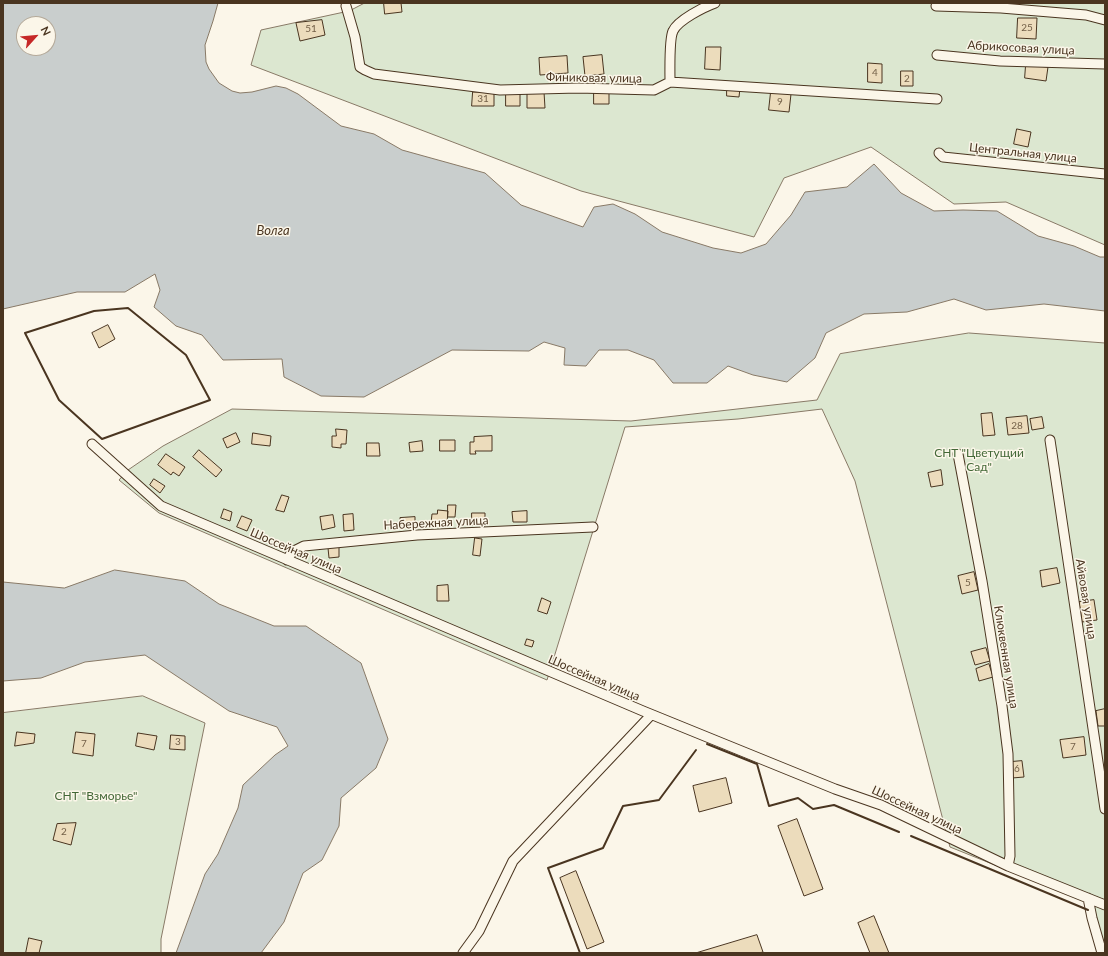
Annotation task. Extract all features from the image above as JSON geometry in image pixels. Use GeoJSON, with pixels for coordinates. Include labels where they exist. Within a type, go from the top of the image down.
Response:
{"type":"FeatureCollection","features":[{"type":"Feature","properties":{"kind":"street"},"geometry":{"type":"LineString","coordinates":[[670,82],[673,31],[687,16],[715,3]]}},
{"type":"Feature","properties":{"kind":"street","name":"Финиковая улица"},"geometry":{"type":"LineString","coordinates":[[346,6],[355,37],[360,67],[374,74],[500,90],[578,88],[654,90],[670,82],[937,99]]}},
{"type":"Feature","properties":{"kind":"street"},"geometry":{"type":"LineString","coordinates":[[936,6],[1001,8],[1086,15],[1105,20]]}},
{"type":"Feature","properties":{"kind":"street","name":"Абрикосовая улица"},"geometry":{"type":"LineString","coordinates":[[937,55],[1000,61],[1105,64]]}},
{"type":"Feature","properties":{"kind":"street","name":"Центральная улица"},"geometry":{"type":"LineString","coordinates":[[939,153],[942,157],[1105,174]]}},
{"type":"Feature","properties":{"kind":"street","name":"Айвовая улица"},"geometry":{"type":"LineString","coordinates":[[1050,440],[1105,809]]}},
{"type":"Feature","properties":{"kind":"street","name":"Шоссейная улица"},"geometry":{"type":"LineString","coordinates":[[92,444],[161,506],[651,714],[835,789],[881,805],[1008,866],[1105,904]]}},
{"type":"Feature","properties":{"kind":"street","name":"Клюквенная улица"},"geometry":{"type":"LineString","coordinates":[[958,454],[982,581],[1002,706],[1008,754],[1010,856],[1008,866]]}},
{"type":"Feature","properties":{"kind":"street","name":"Набережная улица"},"geometry":{"type":"LineString","coordinates":[[287,560],[292,552],[304,546],[417,535],[593,527]]}},
{"type":"Feature","properties":{"kind":"street"},"geometry":{"type":"LineString","coordinates":[[463,953],[479,931],[514,861],[651,714]]}},
{"type":"Feature","properties":{"kind":"street"},"geometry":{"type":"LineString","coordinates":[[1088,898],[1102,953]]}},
{"type":"Feature","properties":{"kind":"green space"},"geometry":{"type":"Polygon","coordinates":[[[365,3],[1105,3],[1105,245],[1006,202],[954,204],[871,147],[784,178],[754,237],[581,191],[251,65],[261,30],[349,11],[365,3]]]}},
{"type":"Feature","properties":{"kind":"green space","name":"СНТ \"Цветущий Сад\""},"geometry":{"type":"Polygon","coordinates":[[[969,333],[1105,343],[1105,951],[1092,904],[950,847],[855,481],[822,409],[738,419],[625,427],[547,680],[159,513],[119,480],[128,470],[163,446],[232,409],[631,421],[817,400],[840,354],[969,333]]]}},
{"type":"Feature","properties":{"kind":"green space","name":"СНТ \"Взморье\""},"geometry":{"type":"Polygon","coordinates":[[[143,696],[205,723],[161,939],[161,953],[3,953],[3,713],[143,696]]]}},
{"type":"Feature","properties":{"kind":"water","name":"Волга"},"geometry":{"type":"Polygon","coordinates":[[[3,3],[218,3],[205,45],[206,62],[219,83],[232,91],[240,93],[252,92],[276,86],[286,88],[298,94],[341,126],[374,134],[402,150],[485,173],[521,205],[583,227],[594,207],[613,204],[635,214],[662,232],[713,248],[741,253],[766,244],[791,215],[805,192],[847,187],[874,164],[901,193],[934,211],[997,211],[1038,236],[1074,246],[1100,257],[1105,257],[1105,311],[1044,304],[986,310],[954,299],[907,312],[864,314],[826,333],[815,358],[787,382],[753,375],[728,366],[707,383],[673,383],[654,360],[628,350],[599,350],[586,366],[564,365],[565,348],[544,342],[529,351],[452,350],[364,397],[321,396],[284,377],[282,359],[223,360],[202,335],[176,326],[154,307],[160,290],[155,274],[125,292],[77,292],[3,309],[3,3]]]}},
{"type":"Feature","properties":{"kind":"water"},"geometry":{"type":"Polygon","coordinates":[[[115,570],[185,581],[219,604],[274,626],[306,626],[361,663],[388,739],[376,768],[341,798],[339,826],[322,860],[303,873],[284,922],[261,953],[176,953],[205,874],[218,854],[238,808],[243,785],[275,755],[288,746],[277,727],[229,711],[145,655],[85,662],[41,678],[3,681],[3,582],[64,588],[115,570]]]}},
{"type":"Feature","properties":{"kind":"building"},"geometry":{"type":"Polygon","coordinates":[[[384,3],[401,3],[402,12],[385,14],[384,3]]]}},
{"type":"Feature","properties":{"kind":"building"},"geometry":{"type":"Polygon","coordinates":[[[1018,18],[1037,18],[1036,39],[1017,38],[1018,18]]]}},
{"type":"Feature","properties":{"kind":"building"},"geometry":{"type":"Polygon","coordinates":[[[322,20],[325,35],[300,41],[296,23],[322,20]]]}},
{"type":"Feature","properties":{"kind":"building"},"geometry":{"type":"Polygon","coordinates":[[[706,47],[721,47],[720,70],[705,69],[706,47]]]}},
{"type":"Feature","properties":{"kind":"building"},"geometry":{"type":"Polygon","coordinates":[[[602,55],[604,74],[585,76],[583,57],[602,55]]]}},
{"type":"Feature","properties":{"kind":"building"},"geometry":{"type":"Polygon","coordinates":[[[567,56],[568,73],[540,75],[539,58],[567,56]]]}},
{"type":"Feature","properties":{"kind":"building"},"geometry":{"type":"Polygon","coordinates":[[[868,63],[882,64],[882,83],[868,82],[868,63]]]}},
{"type":"Feature","properties":{"kind":"building"},"geometry":{"type":"Polygon","coordinates":[[[1026,65],[1048,67],[1046,81],[1025,78],[1026,65]]]}},
{"type":"Feature","properties":{"kind":"building"},"geometry":{"type":"Polygon","coordinates":[[[901,71],[913,71],[913,86],[901,86],[901,71]]]}},
{"type":"Feature","properties":{"kind":"building"},"geometry":{"type":"Polygon","coordinates":[[[727,88],[740,88],[739,97],[727,96],[727,88]]]}},
{"type":"Feature","properties":{"kind":"building"},"geometry":{"type":"Polygon","coordinates":[[[473,92],[494,92],[494,106],[472,106],[473,92]]]}},
{"type":"Feature","properties":{"kind":"building"},"geometry":{"type":"Polygon","coordinates":[[[544,92],[545,108],[527,108],[527,93],[544,92]]]}},
{"type":"Feature","properties":{"kind":"building"},"geometry":{"type":"Polygon","coordinates":[[[594,92],[609,92],[609,104],[594,104],[594,92]]]}},
{"type":"Feature","properties":{"kind":"building"},"geometry":{"type":"Polygon","coordinates":[[[771,92],[791,94],[789,112],[769,110],[771,92]]]}},
{"type":"Feature","properties":{"kind":"building"},"geometry":{"type":"Polygon","coordinates":[[[506,93],[520,93],[520,106],[506,106],[506,93]]]}},
{"type":"Feature","properties":{"kind":"building"},"geometry":{"type":"Polygon","coordinates":[[[1017,129],[1031,132],[1028,147],[1014,144],[1017,129]]]}},
{"type":"Feature","properties":{"kind":"building"},"geometry":{"type":"Polygon","coordinates":[[[108,325],[115,339],[99,348],[92,333],[108,325]]]}},
{"type":"Feature","properties":{"kind":"building"},"geometry":{"type":"Polygon","coordinates":[[[992,413],[995,435],[983,436],[981,414],[992,413]]]}},
{"type":"Feature","properties":{"kind":"building"},"geometry":{"type":"Polygon","coordinates":[[[1027,416],[1029,433],[1008,435],[1006,418],[1027,416]]]}},
{"type":"Feature","properties":{"kind":"building"},"geometry":{"type":"Polygon","coordinates":[[[1042,417],[1044,428],[1032,430],[1030,419],[1042,417]]]}},
{"type":"Feature","properties":{"kind":"building"},"geometry":{"type":"Polygon","coordinates":[[[336,429],[347,430],[346,444],[341,444],[341,448],[332,447],[332,436],[336,436],[336,429]]]}},
{"type":"Feature","properties":{"kind":"building"},"geometry":{"type":"Polygon","coordinates":[[[236,433],[240,442],[227,448],[223,439],[236,433]]]}},
{"type":"Feature","properties":{"kind":"building"},"geometry":{"type":"Polygon","coordinates":[[[253,433],[271,436],[270,446],[252,444],[253,433]]]}},
{"type":"Feature","properties":{"kind":"building"},"geometry":{"type":"Polygon","coordinates":[[[492,436],[492,451],[475,451],[476,454],[470,454],[470,442],[474,442],[474,437],[492,436]]]}},
{"type":"Feature","properties":{"kind":"building"},"geometry":{"type":"Polygon","coordinates":[[[440,440],[455,440],[455,451],[440,451],[440,440]]]}},
{"type":"Feature","properties":{"kind":"building"},"geometry":{"type":"Polygon","coordinates":[[[422,441],[423,451],[410,452],[409,443],[422,441]]]}},
{"type":"Feature","properties":{"kind":"building"},"geometry":{"type":"Polygon","coordinates":[[[367,443],[379,443],[380,456],[367,456],[367,443]]]}},
{"type":"Feature","properties":{"kind":"building"},"geometry":{"type":"Polygon","coordinates":[[[199,450],[222,470],[216,477],[193,457],[199,450]]]}},
{"type":"Feature","properties":{"kind":"building"},"geometry":{"type":"Polygon","coordinates":[[[166,454],[185,467],[179,476],[173,472],[171,475],[158,465],[166,454]]]}},
{"type":"Feature","properties":{"kind":"building"},"geometry":{"type":"Polygon","coordinates":[[[941,470],[943,485],[931,487],[928,473],[941,470]]]}},
{"type":"Feature","properties":{"kind":"building"},"geometry":{"type":"Polygon","coordinates":[[[154,479],[165,486],[160,493],[150,485],[154,479]]]}},
{"type":"Feature","properties":{"kind":"building"},"geometry":{"type":"Polygon","coordinates":[[[282,495],[289,497],[284,512],[276,510],[282,495]]]}},
{"type":"Feature","properties":{"kind":"building"},"geometry":{"type":"Polygon","coordinates":[[[448,505],[456,505],[455,517],[448,517],[448,505]]]}},
{"type":"Feature","properties":{"kind":"building"},"geometry":{"type":"Polygon","coordinates":[[[224,509],[232,512],[230,521],[221,518],[224,509]]]}},
{"type":"Feature","properties":{"kind":"building"},"geometry":{"type":"Polygon","coordinates":[[[438,510],[448,511],[447,523],[431,523],[432,514],[437,514],[438,510]]]}},
{"type":"Feature","properties":{"kind":"building"},"geometry":{"type":"Polygon","coordinates":[[[527,511],[527,522],[513,522],[512,512],[527,511]]]}},
{"type":"Feature","properties":{"kind":"building"},"geometry":{"type":"Polygon","coordinates":[[[472,513],[485,513],[485,526],[472,525],[472,513]]]}},
{"type":"Feature","properties":{"kind":"building"},"geometry":{"type":"Polygon","coordinates":[[[353,514],[354,530],[344,531],[343,515],[353,514]]]}},
{"type":"Feature","properties":{"kind":"building"},"geometry":{"type":"Polygon","coordinates":[[[333,515],[335,527],[322,530],[320,517],[333,515]]]}},
{"type":"Feature","properties":{"kind":"building"},"geometry":{"type":"Polygon","coordinates":[[[242,516],[252,520],[247,531],[237,527],[242,516]]]}},
{"type":"Feature","properties":{"kind":"building"},"geometry":{"type":"Polygon","coordinates":[[[415,517],[415,527],[401,528],[400,518],[415,517]]]}},
{"type":"Feature","properties":{"kind":"building"},"geometry":{"type":"Polygon","coordinates":[[[475,538],[482,539],[480,556],[473,555],[475,538]]]}},
{"type":"Feature","properties":{"kind":"building"},"geometry":{"type":"Polygon","coordinates":[[[339,547],[339,557],[329,558],[328,548],[339,547]]]}},
{"type":"Feature","properties":{"kind":"building"},"geometry":{"type":"Polygon","coordinates":[[[1057,568],[1060,583],[1042,587],[1040,571],[1057,568]]]}},
{"type":"Feature","properties":{"kind":"building"},"geometry":{"type":"Polygon","coordinates":[[[974,572],[978,590],[962,594],[958,576],[974,572]]]}},
{"type":"Feature","properties":{"kind":"building"},"geometry":{"type":"Polygon","coordinates":[[[448,585],[449,601],[437,601],[437,586],[448,585]]]}},
{"type":"Feature","properties":{"kind":"building"},"geometry":{"type":"Polygon","coordinates":[[[542,598],[551,602],[547,614],[538,611],[542,598]]]}},
{"type":"Feature","properties":{"kind":"building"},"geometry":{"type":"Polygon","coordinates":[[[1094,600],[1097,620],[1082,622],[1079,602],[1094,600]]]}},
{"type":"Feature","properties":{"kind":"building"},"geometry":{"type":"Polygon","coordinates":[[[527,639],[534,641],[532,647],[525,645],[527,639]]]}},
{"type":"Feature","properties":{"kind":"building"},"geometry":{"type":"Polygon","coordinates":[[[986,648],[990,661],[975,665],[971,652],[986,648]]]}},
{"type":"Feature","properties":{"kind":"building"},"geometry":{"type":"Polygon","coordinates":[[[989,664],[993,677],[979,681],[976,669],[989,664]]]}},
{"type":"Feature","properties":{"kind":"building"},"geometry":{"type":"Polygon","coordinates":[[[1105,709],[1105,726],[1098,726],[1096,711],[1105,709]]]}},
{"type":"Feature","properties":{"kind":"building"},"geometry":{"type":"Polygon","coordinates":[[[17,732],[35,734],[34,743],[15,746],[17,732]]]}},
{"type":"Feature","properties":{"kind":"building"},"geometry":{"type":"Polygon","coordinates":[[[76,732],[95,734],[93,756],[73,753],[76,732]]]}},
{"type":"Feature","properties":{"kind":"building"},"geometry":{"type":"Polygon","coordinates":[[[138,733],[157,736],[154,750],[136,746],[138,733]]]}},
{"type":"Feature","properties":{"kind":"building"},"geometry":{"type":"Polygon","coordinates":[[[171,735],[185,736],[185,750],[170,749],[171,735]]]}},
{"type":"Feature","properties":{"kind":"building"},"geometry":{"type":"Polygon","coordinates":[[[1084,737],[1086,755],[1063,758],[1060,740],[1084,737]]]}},
{"type":"Feature","properties":{"kind":"building"},"geometry":{"type":"Polygon","coordinates":[[[1022,761],[1024,777],[1012,778],[1011,762],[1022,761]]]}},
{"type":"Feature","properties":{"kind":"building"},"geometry":{"type":"Polygon","coordinates":[[[726,778],[732,803],[699,812],[693,786],[726,778]]]}},
{"type":"Feature","properties":{"kind":"building"},"geometry":{"type":"Polygon","coordinates":[[[797,819],[823,889],[804,896],[778,826],[797,819]]]}},
{"type":"Feature","properties":{"kind":"building"},"geometry":{"type":"Polygon","coordinates":[[[76,823],[71,845],[53,840],[57,824],[76,823]]]}},
{"type":"Feature","properties":{"kind":"building"},"geometry":{"type":"Polygon","coordinates":[[[576,871],[604,942],[587,949],[560,878],[576,871]]]}},
{"type":"Feature","properties":{"kind":"building"},"geometry":{"type":"Polygon","coordinates":[[[874,916],[889,953],[870,953],[858,923],[874,916]]]}},
{"type":"Feature","properties":{"kind":"building"},"geometry":{"type":"Polygon","coordinates":[[[757,935],[763,952],[696,953],[757,935]]]}},
{"type":"Feature","properties":{"kind":"building"},"geometry":{"type":"Polygon","coordinates":[[[29,938],[42,941],[39,953],[26,953],[29,938]]]}},
{"type":"Feature","properties":{"kind":"wall"},"geometry":{"type":"LineString","coordinates":[[128,308],[186,355],[210,400],[102,439],[59,400],[25,333],[94,311],[128,308]]}},
{"type":"Feature","properties":{"kind":"wall"},"geometry":{"type":"LineString","coordinates":[[707,744],[757,764],[769,806],[798,798],[813,809],[834,805],[899,832]]}},
{"type":"Feature","properties":{"kind":"wall"},"geometry":{"type":"LineString","coordinates":[[580,953],[548,868],[603,848],[623,806],[659,800],[696,750]]}},
{"type":"Feature","properties":{"kind":"wall"},"geometry":{"type":"LineString","coordinates":[[911,836],[1088,910]]}}]}
